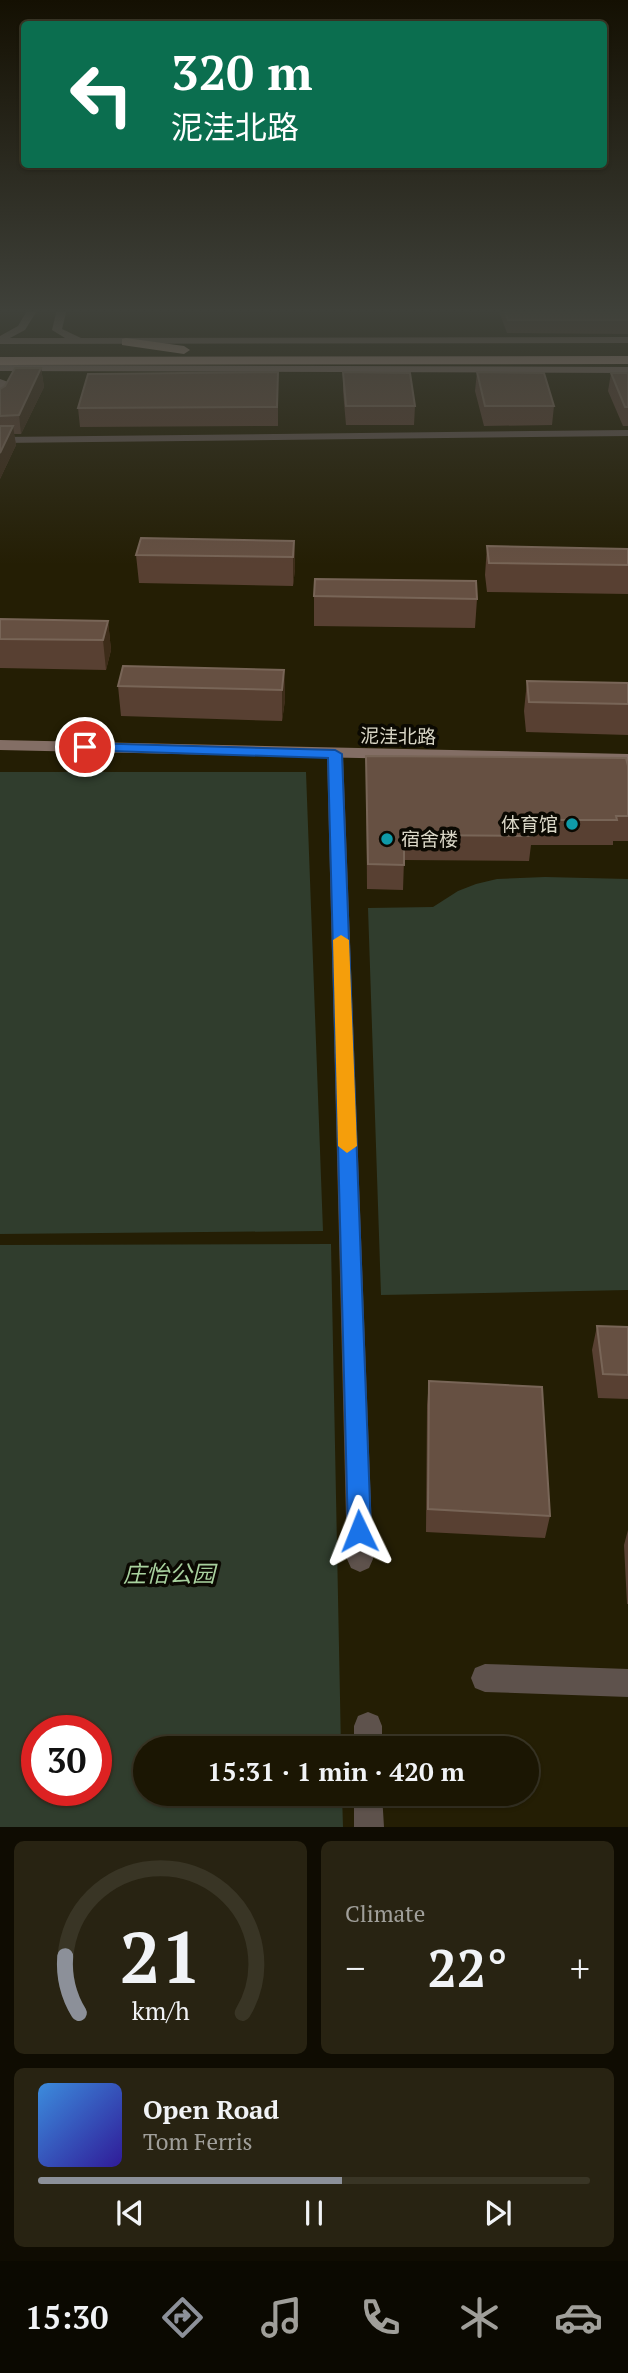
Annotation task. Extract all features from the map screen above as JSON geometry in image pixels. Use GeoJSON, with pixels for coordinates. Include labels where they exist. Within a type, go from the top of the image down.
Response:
{"type":"FeatureCollection","features":[{"type":"Feature","properties":{"kind":"street"},"geometry":{"type":"LineString","coordinates":[[0,440],[628,433]]}},
{"type":"Feature","properties":{"kind":"street","name":"泥洼北路"},"geometry":{"type":"LineString","coordinates":[[0,745],[628,759]]}},
{"type":"Feature","properties":{"kind":"street"},"geometry":{"type":"LineString","coordinates":[[335,754],[360,1559]]}},
{"type":"Feature","properties":{"kind":"street"},"geometry":{"type":"LineString","coordinates":[[485,1678],[628,1683]]}},
{"type":"Feature","properties":{"kind":"street"},"geometry":{"type":"LineString","coordinates":[[368,1806],[369,1827]]}},
{"type":"Feature","properties":{"kind":"green space"},"geometry":{"type":"Polygon","coordinates":[[[0,772],[306,772],[323,1231],[0,1234],[0,772]]]}},
{"type":"Feature","properties":{"kind":"green space"},"geometry":{"type":"Polygon","coordinates":[[[497,879],[628,879],[628,1290],[381,1295],[368,908],[433,907],[458,891],[476,884],[497,879]]]}},
{"type":"Feature","properties":{"kind":"green space","name":"庄怡公园"},"geometry":{"type":"Polygon","coordinates":[[[331,1244],[341,1736],[133,1736],[133,1806],[342,1806],[343,1827],[0,1827],[0,1245],[331,1244]]]}},
{"type":"Feature","properties":{"kind":"building"},"geometry":{"type":"Polygon","coordinates":[[[0,394],[29,394],[19,415],[0,416],[0,394]]]}},
{"type":"Feature","properties":{"kind":"building"},"geometry":{"type":"Polygon","coordinates":[[[82,394],[277,394],[277,407],[78,408],[82,394]]]}},
{"type":"Feature","properties":{"kind":"building"},"geometry":{"type":"Polygon","coordinates":[[[345,394],[413,394],[415,406],[346,406],[345,394]]]}},
{"type":"Feature","properties":{"kind":"building"},"geometry":{"type":"Polygon","coordinates":[[[482,394],[550,394],[554,406],[485,406],[482,394]]]}},
{"type":"Feature","properties":{"kind":"building"},"geometry":{"type":"Polygon","coordinates":[[[620,394],[628,394],[628,407],[625,407],[620,394]]]}},
{"type":"Feature","properties":{"kind":"building"},"geometry":{"type":"Polygon","coordinates":[[[0,426],[13,426],[0,453],[0,426]]]}},
{"type":"Feature","properties":{"kind":"building"},"geometry":{"type":"Polygon","coordinates":[[[141,538],[294,541],[293,557],[136,555],[141,538]]]}},
{"type":"Feature","properties":{"kind":"building"},"geometry":{"type":"Polygon","coordinates":[[[487,546],[628,549],[628,565],[489,563],[487,546]]]}},
{"type":"Feature","properties":{"kind":"building"},"geometry":{"type":"Polygon","coordinates":[[[315,579],[476,581],[477,599],[314,596],[315,579]]]}},
{"type":"Feature","properties":{"kind":"building"},"geometry":{"type":"Polygon","coordinates":[[[0,619],[108,621],[103,640],[0,639],[0,619]]]}},
{"type":"Feature","properties":{"kind":"building"},"geometry":{"type":"Polygon","coordinates":[[[123,666],[284,670],[282,690],[118,686],[123,666]]]}},
{"type":"Feature","properties":{"kind":"building"},"geometry":{"type":"Polygon","coordinates":[[[527,681],[628,683],[628,704],[529,702],[527,681]]]}},
{"type":"Feature","properties":{"kind":"building"},"geometry":{"type":"Polygon","coordinates":[[[366,756],[626,758],[628,816],[616,816],[617,820],[529,820],[532,836],[404,835],[404,865],[368,864],[366,756]]]}},
{"type":"Feature","properties":{"kind":"building"},"geometry":{"type":"Polygon","coordinates":[[[597,1326],[628,1327],[628,1375],[603,1374],[597,1326]]]}},
{"type":"Feature","properties":{"kind":"building"},"geometry":{"type":"Polygon","coordinates":[[[429,1381],[542,1387],[550,1516],[428,1509],[429,1381]]]}},
{"type":"Feature","properties":{"kind":"slow traffic"},"geometry":{"type":"LineString","coordinates":[[341,940],[347,1146]]}},
{"type":"Feature","properties":{"kind":"place","name":"体育馆"},"geometry":{"type":"Point","coordinates":[572,824]}},
{"type":"Feature","properties":{"kind":"place","name":"宿舍楼"},"geometry":{"type":"Point","coordinates":[387,839]}},
{"type":"Feature","properties":{"kind":"route"},"geometry":{"type":"LineString","coordinates":[[85,747],[335,754],[359,1531]]}}]}
